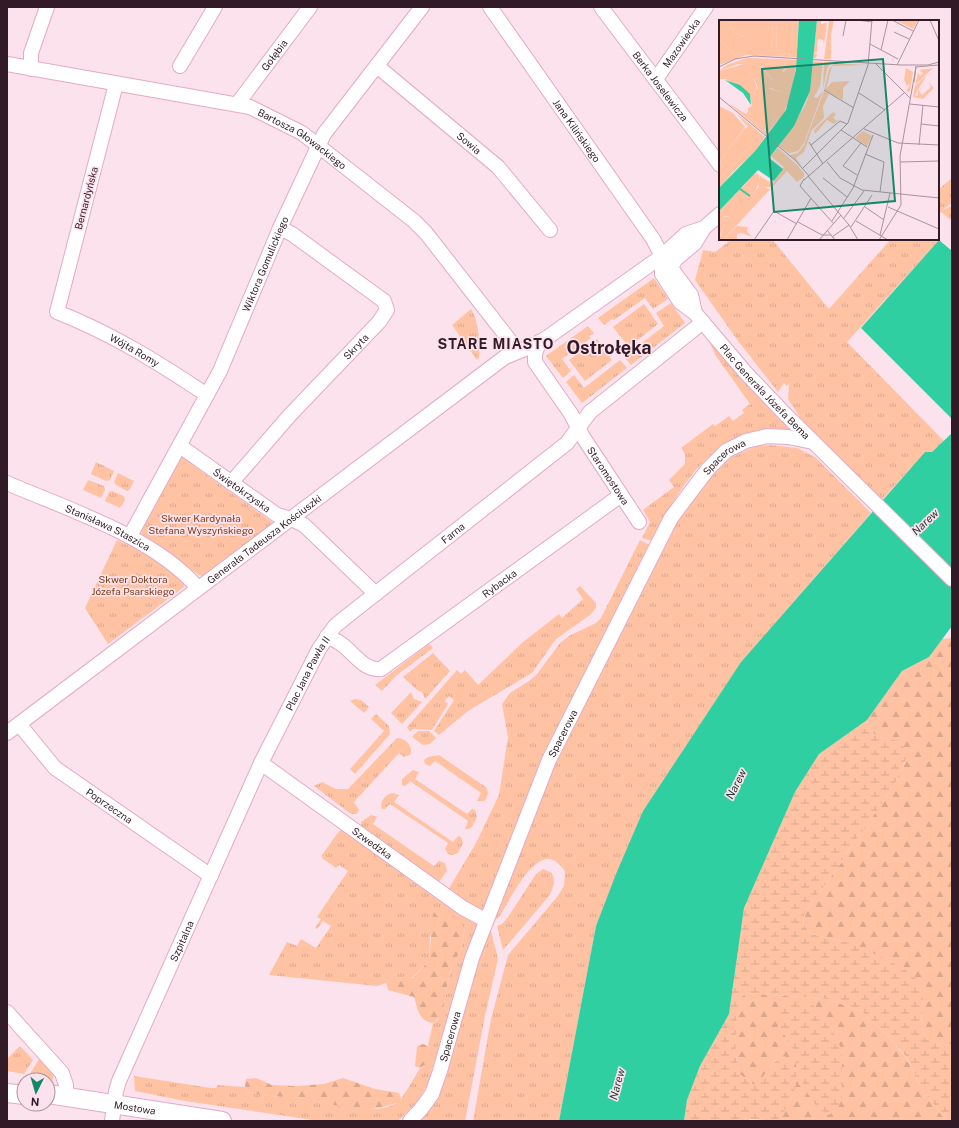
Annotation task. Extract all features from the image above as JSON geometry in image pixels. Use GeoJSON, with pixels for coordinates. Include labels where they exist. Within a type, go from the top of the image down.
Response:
{"type":"FeatureCollection","features":[{"type":"Feature","properties":{"kind":"main road","name":"Mostowa"},"geometry":{"type":"LineString","coordinates":[[56,1095],[66,1097],[113,1113],[222,1121]]}},
{"type":"Feature","properties":{"kind":"street"},"geometry":{"type":"LineString","coordinates":[[31,69],[31,53],[46,7]]}},
{"type":"Feature","properties":{"kind":"street"},"geometry":{"type":"LineString","coordinates":[[180,66],[215,7]]}},
{"type":"Feature","properties":{"kind":"street","name":"Gołębia"},"geometry":{"type":"LineString","coordinates":[[238,104],[310,7]]}},
{"type":"Feature","properties":{"kind":"street","name":"Wiktora Gomulickiego"},"geometry":{"type":"LineString","coordinates":[[130,536],[138,517],[180,446],[220,371],[280,228],[324,134],[422,7]]}},
{"type":"Feature","properties":{"kind":"street","name":"Jana Kilińskiego"},"geometry":{"type":"LineString","coordinates":[[490,7],[653,239],[662,256]]}},
{"type":"Feature","properties":{"kind":"street","name":"Berka Joselewicza"},"geometry":{"type":"LineString","coordinates":[[601,7],[719,164]]}},
{"type":"Feature","properties":{"kind":"street","name":"Mazowiecka"},"geometry":{"type":"LineString","coordinates":[[656,79],[706,7]]}},
{"type":"Feature","properties":{"kind":"street","name":"Bartosza Głowackiego"},"geometry":{"type":"LineString","coordinates":[[7,64],[238,104],[250,107],[279,120],[302,133],[414,221],[426,233],[512,342],[513,347],[510,355]]}},
{"type":"Feature","properties":{"kind":"street","name":"Sowia"},"geometry":{"type":"LineString","coordinates":[[377,66],[498,167],[550,230]]}},
{"type":"Feature","properties":{"kind":"street","name":"Bernardyńska"},"geometry":{"type":"LineString","coordinates":[[57,312],[116,84]]}},
{"type":"Feature","properties":{"kind":"street"},"geometry":{"type":"LineString","coordinates":[[672,268],[675,260],[695,243],[704,228],[719,215]]}},
{"type":"Feature","properties":{"kind":"street","name":"Skryta"},"geometry":{"type":"LineString","coordinates":[[231,483],[290,415],[384,316],[387,310],[384,301],[292,234],[280,228]]}},
{"type":"Feature","properties":{"kind":"street"},"geometry":{"type":"LineString","coordinates":[[578,430],[571,414],[535,362],[535,354],[539,342],[662,256],[686,234],[704,228]]}},
{"type":"Feature","properties":{"kind":"street","name":"Plac Generała Józefa Bema"},"geometry":{"type":"LineString","coordinates":[[662,256],[691,295],[699,317]]}},
{"type":"Feature","properties":{"kind":"street","name":"Plac Generała Józefa Bema"},"geometry":{"type":"LineString","coordinates":[[662,256],[662,274],[680,302],[699,317],[760,388],[813,442],[952,579]]}},
{"type":"Feature","properties":{"kind":"street","name":"Wójta Romy"},"geometry":{"type":"LineString","coordinates":[[57,312],[98,329],[118,340],[207,395]]}},
{"type":"Feature","properties":{"kind":"street"},"geometry":{"type":"LineString","coordinates":[[578,430],[590,412],[699,317]]}},
{"type":"Feature","properties":{"kind":"street","name":"Generała Tadeusza Kościuszki"},"geometry":{"type":"LineString","coordinates":[[7,733],[498,362],[539,342]]}},
{"type":"Feature","properties":{"kind":"street","name":"Staromostowa"},"geometry":{"type":"LineString","coordinates":[[578,430],[639,522]]}},
{"type":"Feature","properties":{"kind":"street","name":"Farna"},"geometry":{"type":"LineString","coordinates":[[327,636],[346,616],[567,443],[578,430]]}},
{"type":"Feature","properties":{"kind":"street","name":"Spacerowa"},"geometry":{"type":"LineString","coordinates":[[410,1121],[427,1102],[436,1082],[472,958],[485,920],[549,760],[665,528],[677,508],[715,460],[737,446],[767,436],[788,437],[813,442]]}},
{"type":"Feature","properties":{"kind":"street","name":"Świętokrzyska"},"geometry":{"type":"LineString","coordinates":[[180,446],[277,515],[304,525],[376,594]]}},
{"type":"Feature","properties":{"kind":"street","name":"Stanisława Staszica"},"geometry":{"type":"LineString","coordinates":[[7,483],[130,536],[153,550],[188,576],[198,588]]}},
{"type":"Feature","properties":{"kind":"street","name":"Rybacka"},"geometry":{"type":"LineString","coordinates":[[376,670],[386,666],[621,495]]}},
{"type":"Feature","properties":{"kind":"street","name":"Plac Jana Pawła II"},"geometry":{"type":"LineString","coordinates":[[261,763],[327,636],[342,645],[366,666],[376,670]]}},
{"type":"Feature","properties":{"kind":"street","name":"Poprzeczna"},"geometry":{"type":"LineString","coordinates":[[19,724],[55,768],[211,876]]}},
{"type":"Feature","properties":{"kind":"street","name":"Szwedzka"},"geometry":{"type":"LineString","coordinates":[[261,763],[462,908],[485,920]]}},
{"type":"Feature","properties":{"kind":"street","name":"Szpitalna"},"geometry":{"type":"LineString","coordinates":[[113,1113],[119,1081],[261,763]]}},
{"type":"Feature","properties":{"kind":"street"},"geometry":{"type":"LineString","coordinates":[[7,1012],[62,1073],[66,1085],[66,1097]]}},
{"type":"Feature","properties":{"kind":"green space"},"geometry":{"type":"Polygon","coordinates":[[[952,178],[952,203],[942,210],[952,206],[952,221],[941,212],[939,213],[939,189],[952,178]]]}},
{"type":"Feature","properties":{"kind":"green space"},"geometry":{"type":"Polygon","coordinates":[[[731,240],[773,240],[829,309],[890,240],[939,240],[847,342],[944,441],[932,452],[925,452],[882,500],[803,422],[788,399],[789,384],[787,386],[784,383],[778,392],[738,341],[695,280],[703,250],[715,252],[731,240]]]}},
{"type":"Feature","properties":{"kind":"green space"},"geometry":{"type":"Polygon","coordinates":[[[654,278],[668,299],[653,309],[645,298],[614,320],[612,319],[604,325],[598,318],[654,278]]]}},
{"type":"Feature","properties":{"kind":"green space"},"geometry":{"type":"Polygon","coordinates":[[[671,303],[685,323],[631,365],[624,357],[664,326],[656,313],[671,303]]]}},
{"type":"Feature","properties":{"kind":"green space"},"geometry":{"type":"Polygon","coordinates":[[[644,304],[658,324],[629,347],[613,327],[644,304]]]}},
{"type":"Feature","properties":{"kind":"green space"},"geometry":{"type":"Polygon","coordinates":[[[471,309],[476,320],[478,333],[479,358],[477,360],[452,325],[471,309]]]}},
{"type":"Feature","properties":{"kind":"green space"},"geometry":{"type":"Polygon","coordinates":[[[588,326],[594,333],[589,336],[591,338],[562,359],[571,371],[563,378],[546,356],[588,326]]]}},
{"type":"Feature","properties":{"kind":"green space"},"geometry":{"type":"Polygon","coordinates":[[[597,339],[612,360],[585,381],[569,360],[597,339]]]}},
{"type":"Feature","properties":{"kind":"green space"},"geometry":{"type":"Polygon","coordinates":[[[708,339],[747,384],[793,431],[767,430],[743,435],[723,446],[705,460],[690,478],[663,519],[652,541],[642,538],[650,522],[643,510],[674,487],[669,480],[685,464],[685,454],[681,448],[713,424],[715,426],[729,416],[733,421],[744,413],[742,410],[750,404],[716,356],[708,339]]]}},
{"type":"Feature","properties":{"kind":"green space"},"geometry":{"type":"Polygon","coordinates":[[[620,360],[627,368],[582,403],[566,382],[574,375],[584,388],[620,360]]]}},
{"type":"Feature","properties":{"kind":"green space"},"geometry":{"type":"Polygon","coordinates":[[[770,445],[797,448],[815,457],[871,513],[741,662],[643,811],[596,926],[559,1121],[473,1121],[491,1019],[508,955],[557,897],[564,886],[565,871],[560,865],[551,859],[541,861],[527,873],[497,919],[491,918],[526,830],[588,697],[680,517],[708,480],[732,457],[756,446],[770,445]]]}},
{"type":"Feature","properties":{"kind":"green space","name":"Skwer Kardynała Stefana Wyszyńskiego"},"geometry":{"type":"Polygon","coordinates":[[[182,456],[194,459],[194,466],[272,522],[271,527],[203,576],[199,575],[143,536],[140,529],[182,456]]]}},
{"type":"Feature","properties":{"kind":"green space"},"geometry":{"type":"Polygon","coordinates":[[[96,462],[114,471],[110,480],[106,481],[91,474],[96,462]]]}},
{"type":"Feature","properties":{"kind":"green space"},"geometry":{"type":"Polygon","coordinates":[[[118,473],[134,481],[130,489],[127,491],[116,485],[114,482],[118,473]]]}},
{"type":"Feature","properties":{"kind":"green space"},"geometry":{"type":"Polygon","coordinates":[[[88,480],[104,486],[105,490],[101,498],[83,490],[88,480]]]}},
{"type":"Feature","properties":{"kind":"green space"},"geometry":{"type":"Polygon","coordinates":[[[112,491],[124,496],[125,500],[120,508],[105,501],[109,492],[112,491]]]}},
{"type":"Feature","properties":{"kind":"green space","name":"Skwer Doktora Józefa Psarskiego"},"geometry":{"type":"Polygon","coordinates":[[[117,540],[156,558],[184,583],[184,587],[108,644],[85,608],[117,540]]]}},
{"type":"Feature","properties":{"kind":"green space"},"geometry":{"type":"Polygon","coordinates":[[[640,540],[650,545],[534,778],[481,914],[448,890],[476,843],[499,795],[508,737],[502,704],[510,693],[537,674],[560,643],[569,636],[596,623],[601,618],[640,540]]]}},
{"type":"Feature","properties":{"kind":"green space"},"geometry":{"type":"Polygon","coordinates":[[[580,586],[596,603],[596,608],[590,615],[556,639],[532,673],[468,711],[439,735],[434,731],[454,700],[449,696],[445,701],[448,704],[432,730],[413,729],[410,732],[407,727],[457,670],[461,674],[465,670],[478,685],[522,643],[559,614],[562,618],[583,599],[576,589],[580,586]]]}},
{"type":"Feature","properties":{"kind":"green space"},"geometry":{"type":"Polygon","coordinates":[[[952,638],[952,1044],[941,1044],[926,1039],[921,1026],[923,998],[846,942],[811,934],[803,924],[805,912],[887,796],[905,763],[901,742],[879,737],[874,734],[868,726],[867,720],[902,671],[929,657],[942,639],[952,638]]]}},
{"type":"Feature","properties":{"kind":"green space"},"geometry":{"type":"Polygon","coordinates":[[[429,644],[433,648],[397,675],[382,691],[375,685],[429,644]]]}},
{"type":"Feature","properties":{"kind":"green space"},"geometry":{"type":"Polygon","coordinates":[[[433,653],[450,671],[425,699],[422,692],[417,690],[403,677],[433,653]]]}},
{"type":"Feature","properties":{"kind":"green space"},"geometry":{"type":"Polygon","coordinates":[[[411,692],[414,699],[422,702],[402,724],[391,713],[411,692]]]}},
{"type":"Feature","properties":{"kind":"green space"},"geometry":{"type":"Polygon","coordinates":[[[355,699],[361,700],[369,707],[364,713],[350,701],[355,699]]]}},
{"type":"Feature","properties":{"kind":"green space"},"geometry":{"type":"Polygon","coordinates":[[[376,714],[389,726],[390,734],[355,774],[350,769],[384,731],[371,719],[376,714]]]}},
{"type":"Feature","properties":{"kind":"green space"},"geometry":{"type":"Polygon","coordinates":[[[867,720],[868,726],[874,734],[884,738],[901,741],[906,752],[905,761],[900,774],[882,804],[805,912],[803,924],[811,934],[846,942],[878,955],[904,969],[918,980],[923,998],[921,1026],[926,1039],[941,1044],[952,1044],[952,1121],[946,1121],[922,1089],[907,1058],[886,1034],[861,1011],[827,999],[747,993],[740,998],[737,1017],[736,1045],[738,1073],[754,1085],[762,1078],[774,1062],[784,1056],[791,1063],[795,1071],[796,1079],[795,1088],[788,1106],[777,1121],[750,1119],[747,1121],[684,1121],[687,1100],[700,1066],[729,1014],[744,908],[795,792],[819,754],[867,720]]]}},
{"type":"Feature","properties":{"kind":"green space"},"geometry":{"type":"Polygon","coordinates":[[[418,731],[429,731],[436,738],[430,744],[423,745],[412,737],[418,731]]]}},
{"type":"Feature","properties":{"kind":"green space"},"geometry":{"type":"Polygon","coordinates":[[[397,738],[406,741],[410,746],[410,755],[404,757],[399,753],[354,802],[359,810],[357,814],[351,814],[314,786],[322,782],[336,789],[348,789],[397,738]]]}},
{"type":"Feature","properties":{"kind":"green space"},"geometry":{"type":"Polygon","coordinates":[[[439,755],[487,788],[488,794],[485,801],[477,801],[481,793],[435,761],[430,766],[425,764],[424,760],[428,757],[439,755]]]}},
{"type":"Feature","properties":{"kind":"green space"},"geometry":{"type":"Polygon","coordinates":[[[413,770],[419,772],[415,779],[467,814],[472,809],[475,810],[477,817],[472,827],[465,829],[468,821],[410,781],[405,786],[402,785],[402,779],[413,770]]]}},
{"type":"Feature","properties":{"kind":"green space"},"geometry":{"type":"Polygon","coordinates":[[[393,793],[399,795],[394,802],[453,842],[458,836],[461,837],[463,843],[458,853],[452,855],[448,854],[445,849],[448,843],[390,804],[385,809],[382,809],[381,805],[383,799],[388,794],[393,793]]]}},
{"type":"Feature","properties":{"kind":"green space"},"geometry":{"type":"Polygon","coordinates":[[[371,815],[377,817],[373,824],[434,866],[439,861],[445,863],[447,871],[438,883],[361,826],[361,822],[371,815]]]}},
{"type":"Feature","properties":{"kind":"green space"},"geometry":{"type":"Polygon","coordinates":[[[346,830],[479,921],[458,981],[428,1083],[419,1100],[398,1121],[319,1121],[185,1101],[135,1091],[134,1076],[211,1088],[216,1088],[217,1085],[245,1087],[247,1092],[253,1094],[299,1098],[350,1108],[376,1109],[388,1107],[400,1100],[420,1068],[423,1067],[430,1049],[428,1046],[433,1023],[438,1020],[443,1009],[450,972],[461,948],[465,928],[430,936],[429,961],[412,978],[393,977],[386,983],[377,986],[269,975],[287,942],[297,946],[301,939],[316,948],[331,926],[323,921],[317,929],[315,928],[321,919],[317,917],[348,871],[339,865],[336,868],[322,858],[322,855],[339,831],[346,830]]]}},
{"type":"Feature","properties":{"kind":"green space"},"geometry":{"type":"Polygon","coordinates":[[[543,869],[552,873],[554,879],[554,885],[549,896],[503,950],[497,926],[502,924],[508,917],[536,874],[543,869]]]}},
{"type":"Feature","properties":{"kind":"green space"},"geometry":{"type":"Polygon","coordinates":[[[440,909],[450,912],[465,928],[461,948],[450,972],[443,1009],[440,1017],[433,1023],[424,1020],[421,1017],[414,997],[388,990],[386,983],[393,977],[413,978],[429,961],[433,914],[440,909]]]}},
{"type":"Feature","properties":{"kind":"green space"},"geometry":{"type":"Polygon","coordinates":[[[490,927],[498,959],[485,1016],[465,1121],[421,1121],[442,1088],[477,962],[490,927]]]}},
{"type":"Feature","properties":{"kind":"green space"},"geometry":{"type":"Polygon","coordinates":[[[746,993],[827,999],[861,1011],[886,1034],[907,1059],[922,1089],[946,1121],[777,1121],[792,1096],[796,1083],[795,1068],[775,1060],[761,1081],[754,1085],[738,1073],[735,1035],[736,1014],[739,999],[746,993]]]}},
{"type":"Feature","properties":{"kind":"green space"},"geometry":{"type":"Polygon","coordinates":[[[791,1001],[813,1005],[824,1017],[835,1035],[842,1051],[842,1099],[838,1108],[829,1115],[818,1109],[806,1091],[796,1066],[797,1055],[780,1028],[778,1014],[783,1004],[791,1001]]]}},
{"type":"Feature","properties":{"kind":"green space"},"geometry":{"type":"Polygon","coordinates":[[[423,1044],[428,1046],[430,1049],[426,1064],[420,1068],[415,1066],[417,1046],[423,1044]]]}},
{"type":"Feature","properties":{"kind":"green space"},"geometry":{"type":"Polygon","coordinates":[[[20,1046],[33,1060],[25,1072],[16,1073],[7,1071],[7,1059],[20,1046]]]}},
{"type":"Feature","properties":{"kind":"green space"},"geometry":{"type":"Polygon","coordinates":[[[41,1056],[53,1072],[31,1072],[41,1056]]]}},
{"type":"Feature","properties":{"kind":"green space"},"geometry":{"type":"Polygon","coordinates":[[[256,1078],[272,1085],[296,1086],[324,1084],[343,1078],[375,1089],[399,1093],[401,1098],[399,1102],[381,1108],[349,1108],[308,1099],[266,1096],[247,1092],[245,1087],[246,1079],[256,1078]]]}},
{"type":"Feature","properties":{"kind":"water"},"geometry":{"type":"Polygon","coordinates":[[[939,240],[952,251],[952,419],[861,328],[939,240]]]}},
{"type":"Feature","properties":{"kind":"water","name":"Narew"},"geometry":{"type":"Polygon","coordinates":[[[952,433],[952,626],[929,657],[902,671],[867,720],[819,754],[795,792],[744,908],[729,1014],[700,1066],[687,1100],[684,1121],[559,1121],[596,926],[643,811],[741,662],[925,452],[932,452],[952,433]]]}},
{"type":"Feature","properties":{"kind":"district","name":"STARE MIASTO"},"geometry":{"type":"Point","coordinates":[496,344]}},
{"type":"Feature","properties":{"kind":"district","name":"Ostrołęka"},"geometry":{"type":"Point","coordinates":[609,348]}}]}
